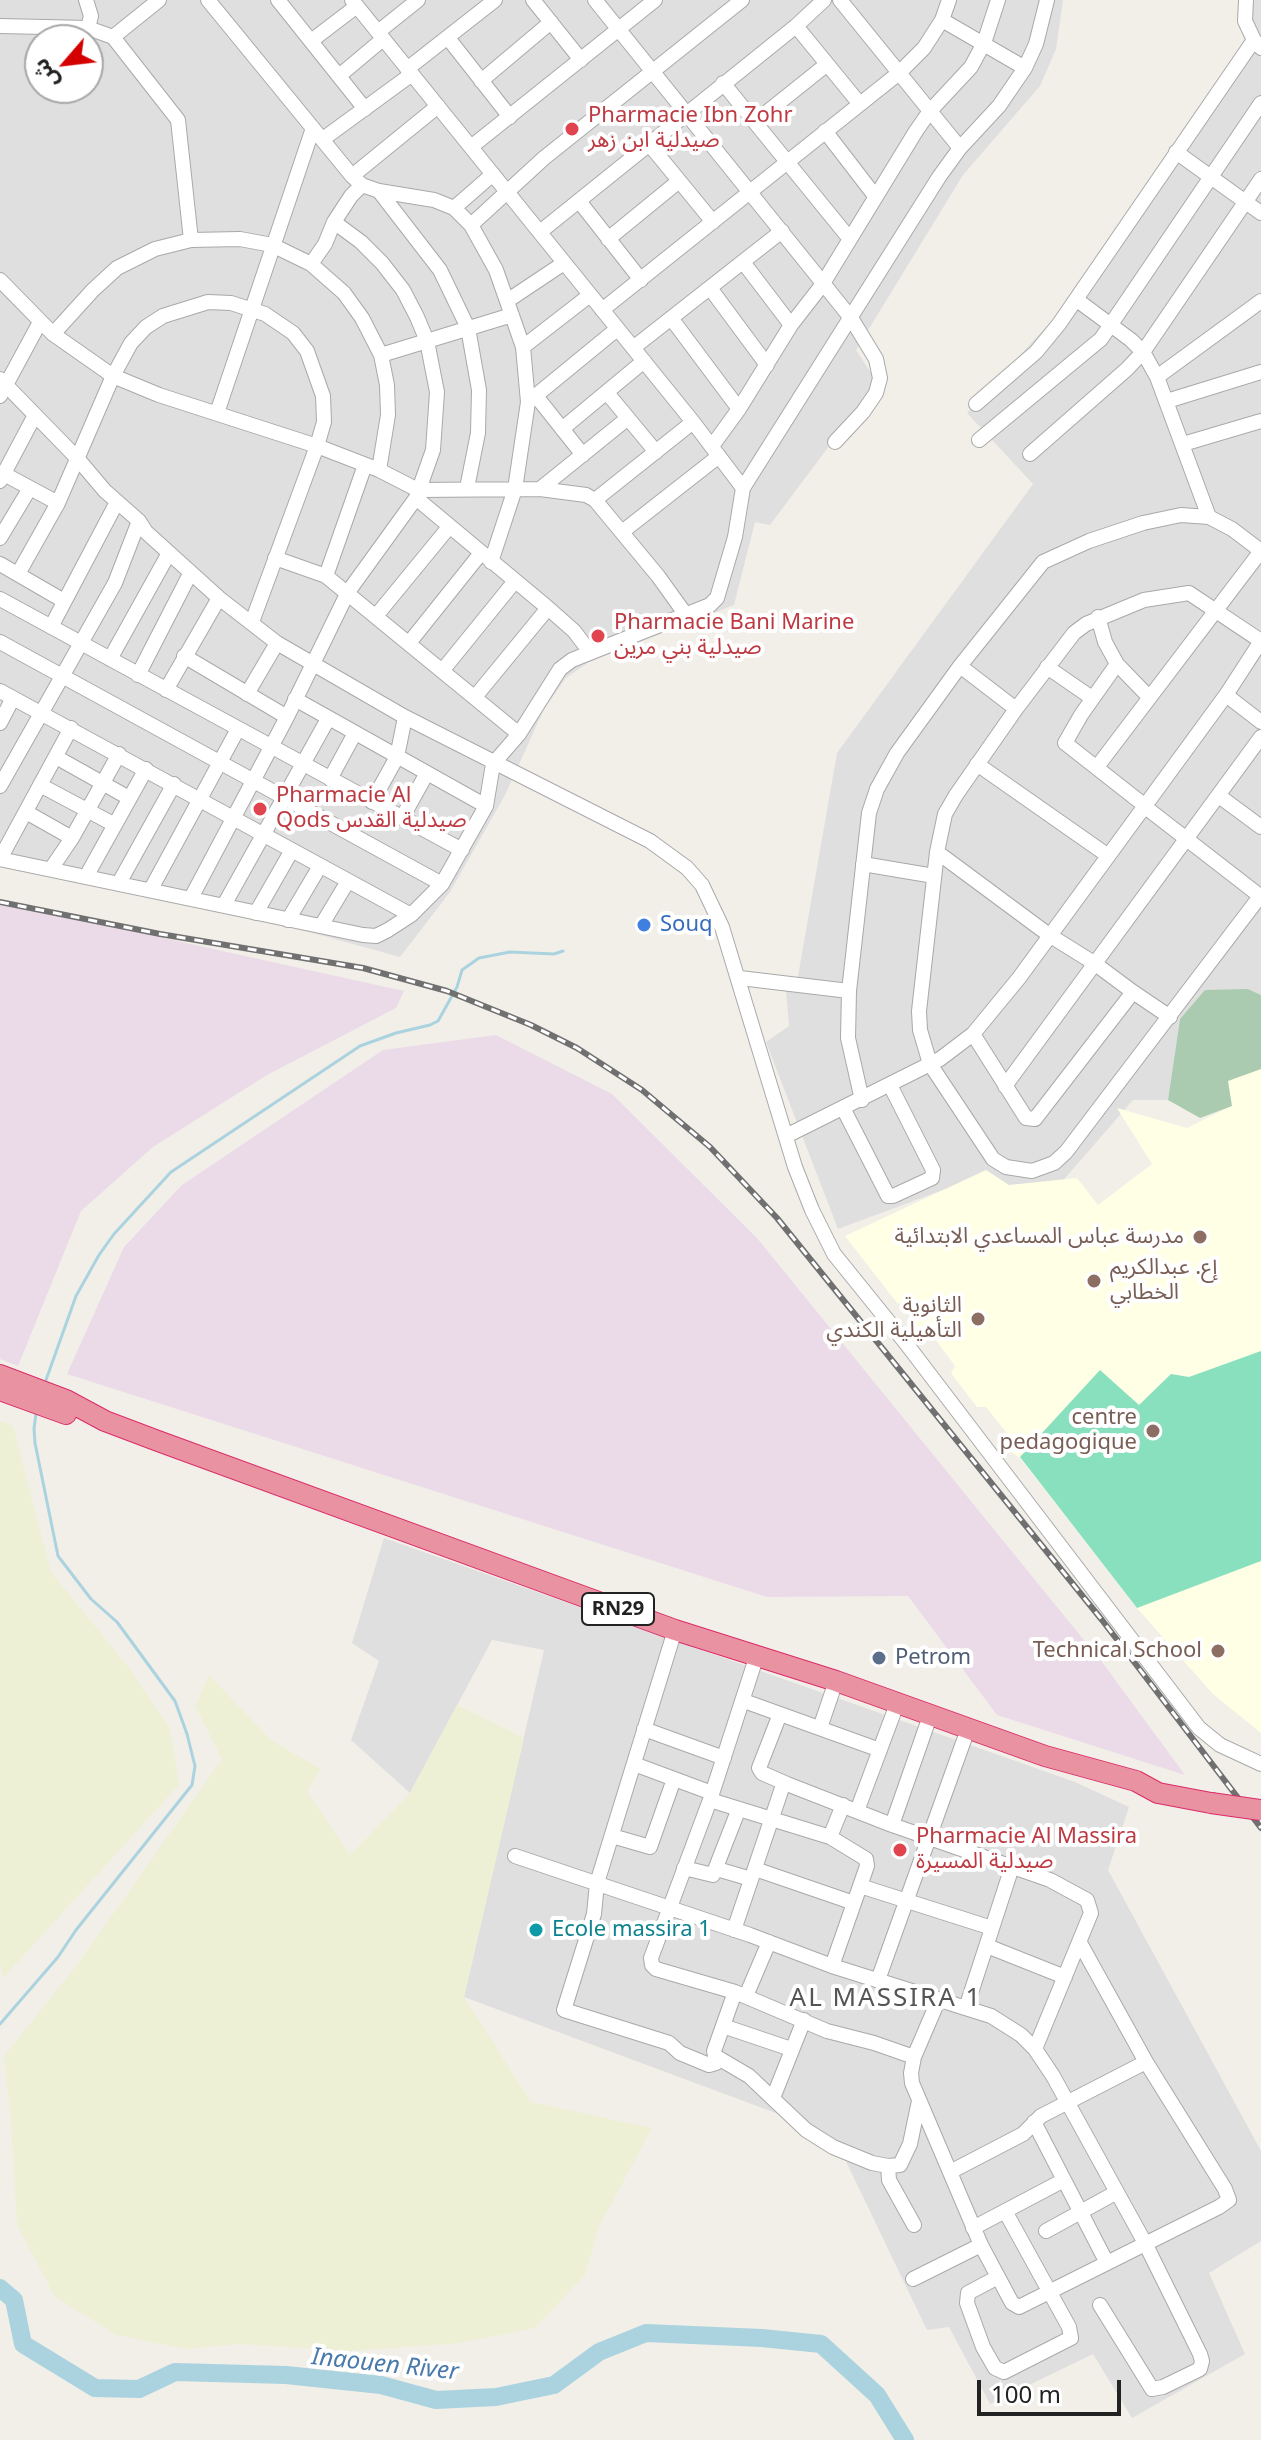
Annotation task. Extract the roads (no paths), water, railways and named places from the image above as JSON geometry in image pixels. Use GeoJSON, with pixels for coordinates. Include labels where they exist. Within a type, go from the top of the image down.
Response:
{"type":"FeatureCollection","features":[{"type":"Feature","properties":{"kind":"highway","name":"RN29"},"geometry":{"type":"LineString","coordinates":[[0,1375],[66,1400],[105,1421],[675,1630],[836,1681],[1045,1756],[1261,1810]]}},
{"type":"Feature","properties":{"kind":"highway","name":"RN29"},"geometry":{"type":"LineString","coordinates":[[0,1390],[58,1412],[105,1421]]}},
{"type":"Feature","properties":{"kind":"highway","name":"RN29"},"geometry":{"type":"LineString","coordinates":[[1212,1797],[1261,1799]]}},
{"type":"Feature","properties":{"kind":"street"},"geometry":{"type":"LineString","coordinates":[[86,0],[91,16],[89,24]]}},
{"type":"Feature","properties":{"kind":"street"},"geometry":{"type":"LineString","coordinates":[[208,0],[357,180],[379,191],[434,200],[454,208],[471,225],[496,270],[523,347],[532,399],[515,489],[486,558],[409,643]]}},
{"type":"Feature","properties":{"kind":"street"},"geometry":{"type":"LineString","coordinates":[[339,76],[418,0]]}},
{"type":"Feature","properties":{"kind":"street"},"geometry":{"type":"LineString","coordinates":[[217,413],[272,245],[318,133],[365,109],[495,0]]}},
{"type":"Feature","properties":{"kind":"street"},"geometry":{"type":"LineString","coordinates":[[533,0],[581,60]]}},
{"type":"Feature","properties":{"kind":"street"},"geometry":{"type":"LineString","coordinates":[[595,0],[851,318],[876,359],[880,378],[876,393],[835,442]]}},
{"type":"Feature","properties":{"kind":"street"},"geometry":{"type":"LineString","coordinates":[[471,147],[655,0]]}},
{"type":"Feature","properties":{"kind":"street"},"geometry":{"type":"LineString","coordinates":[[471,225],[544,158],[742,0]]}},
{"type":"Feature","properties":{"kind":"street"},"geometry":{"type":"LineString","coordinates":[[540,232],[796,26],[824,0]]}},
{"type":"Feature","properties":{"kind":"street"},"geometry":{"type":"LineString","coordinates":[[840,0],[960,148]]}},
{"type":"Feature","properties":{"kind":"street"},"geometry":{"type":"LineString","coordinates":[[602,310],[899,73],[924,48],[942,20],[949,0]]}},
{"type":"Feature","properties":{"kind":"street"},"geometry":{"type":"LineString","coordinates":[[622,532],[716,451],[791,325],[822,285],[930,111],[971,67],[984,43],[998,0]]}},
{"type":"Feature","properties":{"kind":"street"},"geometry":{"type":"LineString","coordinates":[[71,728],[0,859],[376,936],[411,915],[442,884],[486,806],[493,764],[519,734],[560,669],[590,652],[710,605],[721,590],[735,537],[743,488],[960,148],[999,106],[1025,68],[1036,44],[1047,0]]}},
{"type":"Feature","properties":{"kind":"street"},"geometry":{"type":"LineString","coordinates":[[976,404],[1036,352],[1077,300],[1176,152],[1258,44],[1245,21],[1246,0]]}},
{"type":"Feature","properties":{"kind":"street"},"geometry":{"type":"LineString","coordinates":[[113,37],[152,2]]}},
{"type":"Feature","properties":{"kind":"street"},"geometry":{"type":"LineString","coordinates":[[286,3],[311,41],[365,109]]}},
{"type":"Feature","properties":{"kind":"street"},"geometry":{"type":"LineString","coordinates":[[311,41],[354,3],[508,191],[743,488]]}},
{"type":"Feature","properties":{"kind":"street"},"geometry":{"type":"LineString","coordinates":[[942,20],[1025,68]]}},
{"type":"Feature","properties":{"kind":"street"},"geometry":{"type":"LineString","coordinates":[[481,81],[551,22]]}},
{"type":"Feature","properties":{"kind":"street"},"geometry":{"type":"LineString","coordinates":[[0,26],[24,27]]}},
{"type":"Feature","properties":{"kind":"street"},"geometry":{"type":"LineString","coordinates":[[796,26],[859,103]]}},
{"type":"Feature","properties":{"kind":"street"},"geometry":{"type":"LineString","coordinates":[[104,34],[113,37],[178,120],[191,240]]}},
{"type":"Feature","properties":{"kind":"street"},"geometry":{"type":"LineString","coordinates":[[448,38],[510,117]]}},
{"type":"Feature","properties":{"kind":"street"},"geometry":{"type":"LineString","coordinates":[[756,121],[826,65]]}},
{"type":"Feature","properties":{"kind":"street"},"geometry":{"type":"LineString","coordinates":[[723,83],[849,238]]}},
{"type":"Feature","properties":{"kind":"street"},"geometry":{"type":"LineString","coordinates":[[979,440],[1095,345],[1261,103]]}},
{"type":"Feature","properties":{"kind":"street"},"geometry":{"type":"LineString","coordinates":[[311,264],[325,244],[357,180],[438,106]]}},
{"type":"Feature","properties":{"kind":"street"},"geometry":{"type":"LineString","coordinates":[[825,131],[875,196]]}},
{"type":"Feature","properties":{"kind":"street"},"geometry":{"type":"LineString","coordinates":[[649,144],[713,222]]}},
{"type":"Feature","properties":{"kind":"street"},"geometry":{"type":"LineString","coordinates":[[1176,152],[1261,213]]}},
{"type":"Feature","properties":{"kind":"street"},"geometry":{"type":"LineString","coordinates":[[454,208],[493,174]]}},
{"type":"Feature","properties":{"kind":"street"},"geometry":{"type":"LineString","coordinates":[[1030,454],[1143,352],[1261,179]]}},
{"type":"Feature","properties":{"kind":"street"},"geometry":{"type":"LineString","coordinates":[[608,239],[679,181]]}},
{"type":"Feature","properties":{"kind":"street"},"geometry":{"type":"LineString","coordinates":[[379,191],[440,270],[468,328],[479,405],[478,433],[467,488]]}},
{"type":"Feature","properties":{"kind":"street"},"geometry":{"type":"LineString","coordinates":[[579,201],[641,280]]}},
{"type":"Feature","properties":{"kind":"street"},"geometry":{"type":"LineString","coordinates":[[191,898],[287,717],[348,592],[417,494],[427,472],[437,421],[437,392],[427,341],[403,290],[361,242],[334,222]]}},
{"type":"Feature","properties":{"kind":"street"},"geometry":{"type":"LineString","coordinates":[[633,348],[782,231]]}},
{"type":"Feature","properties":{"kind":"street"},"geometry":{"type":"LineString","coordinates":[[53,334],[117,268],[155,249],[191,240],[240,239],[272,245],[311,264],[344,293],[362,318],[381,355],[387,385],[388,415],[372,468],[326,576]]}},
{"type":"Feature","properties":{"kind":"street"},"geometry":{"type":"LineString","coordinates":[[743,262],[791,325]]}},
{"type":"Feature","properties":{"kind":"street"},"geometry":{"type":"LineString","coordinates":[[381,355],[468,328],[510,308],[564,263]]}},
{"type":"Feature","properties":{"kind":"street"},"geometry":{"type":"LineString","coordinates":[[0,280],[53,334],[113,376],[159,395],[317,446],[372,468],[417,494],[449,527],[574,631],[590,652]]}},
{"type":"Feature","properties":{"kind":"street"},"geometry":{"type":"LineString","coordinates":[[710,288],[767,365]]}},
{"type":"Feature","properties":{"kind":"street"},"geometry":{"type":"LineString","coordinates":[[523,347],[590,295]]}},
{"type":"Feature","properties":{"kind":"street"},"geometry":{"type":"LineString","coordinates":[[1077,300],[1143,352],[1167,401],[1209,517]]}},
{"type":"Feature","properties":{"kind":"street"},"geometry":{"type":"LineString","coordinates":[[1157,377],[1261,301]]}},
{"type":"Feature","properties":{"kind":"street"},"geometry":{"type":"LineString","coordinates":[[18,574],[58,503],[113,376],[131,343],[146,327],[163,316],[208,302],[231,303],[252,308],[278,321],[293,333],[307,351],[323,396],[324,422],[317,446],[252,622]]}},
{"type":"Feature","properties":{"kind":"street"},"geometry":{"type":"LineString","coordinates":[[671,318],[739,409]]}},
{"type":"Feature","properties":{"kind":"street"},"geometry":{"type":"LineString","coordinates":[[40,322],[2,387],[35,415],[190,574],[277,643],[311,665],[493,764],[650,841],[687,868],[702,885],[740,978],[786,1136],[812,1210],[834,1254],[1199,1728],[1220,1745],[1261,1764]]}},
{"type":"Feature","properties":{"kind":"street"},"geometry":{"type":"LineString","coordinates":[[532,399],[617,329]]}},
{"type":"Feature","properties":{"kind":"street"},"geometry":{"type":"LineString","coordinates":[[562,429],[608,394],[644,361]]}},
{"type":"Feature","properties":{"kind":"street"},"geometry":{"type":"LineString","coordinates":[[1167,401],[1261,372]]}},
{"type":"Feature","properties":{"kind":"street"},"geometry":{"type":"LineString","coordinates":[[608,394],[656,452]]}},
{"type":"Feature","properties":{"kind":"street"},"geometry":{"type":"LineString","coordinates":[[532,399],[583,455]]}},
{"type":"Feature","properties":{"kind":"street"},"geometry":{"type":"LineString","coordinates":[[35,415],[3,468],[58,503]]}},
{"type":"Feature","properties":{"kind":"street"},"geometry":{"type":"LineString","coordinates":[[540,489],[628,418]]}},
{"type":"Feature","properties":{"kind":"street"},"geometry":{"type":"LineString","coordinates":[[1183,444],[1261,421]]}},
{"type":"Feature","properties":{"kind":"street"},"geometry":{"type":"LineString","coordinates":[[595,500],[693,422]]}},
{"type":"Feature","properties":{"kind":"street"},"geometry":{"type":"LineString","coordinates":[[0,538],[30,488]]}},
{"type":"Feature","properties":{"kind":"street"},"geometry":{"type":"LineString","coordinates":[[417,494],[467,488],[540,489],[586,495],[595,500],[622,532],[686,615]]}},
{"type":"Feature","properties":{"kind":"street"},"geometry":{"type":"LineString","coordinates":[[51,627],[117,502]]}},
{"type":"Feature","properties":{"kind":"street"},"geometry":{"type":"LineString","coordinates":[[862,1100],[848,1038],[849,991],[869,813],[877,789],[897,753],[960,666],[1043,562],[1089,541],[1143,523],[1181,515],[1209,517],[1232,529],[1261,551],[1097,767]]}},
{"type":"Feature","properties":{"kind":"street"},"geometry":{"type":"LineString","coordinates":[[0,786],[115,583],[139,521]]}},
{"type":"Feature","properties":{"kind":"street"},"geometry":{"type":"LineString","coordinates":[[376,616],[449,527]]}},
{"type":"Feature","properties":{"kind":"street"},"geometry":{"type":"LineString","coordinates":[[110,659],[169,553]]}},
{"type":"Feature","properties":{"kind":"street"},"geometry":{"type":"LineString","coordinates":[[275,558],[326,576],[519,734]]}},
{"type":"Feature","properties":{"kind":"street"},"geometry":{"type":"LineString","coordinates":[[0,564],[64,601]]}},
{"type":"Feature","properties":{"kind":"street"},"geometry":{"type":"LineString","coordinates":[[138,675],[190,574]]}},
{"type":"Feature","properties":{"kind":"street"},"geometry":{"type":"LineString","coordinates":[[442,671],[515,581]]}},
{"type":"Feature","properties":{"kind":"street"},"geometry":{"type":"LineString","coordinates":[[786,1136],[930,1064],[973,1034],[1049,935],[1107,855],[1144,806],[1226,695],[1261,641],[1189,593],[1144,600],[1098,617],[1074,633],[977,764],[945,814],[937,852],[919,1011],[920,1030],[930,1064],[993,1159],[1006,1167],[1032,1171],[1054,1163],[1066,1152],[1261,896],[1144,806],[1065,743],[1068,734],[1117,664]]}},
{"type":"Feature","properties":{"kind":"street"},"geometry":{"type":"LineString","coordinates":[[166,690],[219,598]]}},
{"type":"Feature","properties":{"kind":"street"},"geometry":{"type":"LineString","coordinates":[[0,599],[462,850]]}},
{"type":"Feature","properties":{"kind":"street"},"geometry":{"type":"LineString","coordinates":[[475,697],[548,608]]}},
{"type":"Feature","properties":{"kind":"street"},"geometry":{"type":"LineString","coordinates":[[1098,617],[1105,642],[1117,664],[1149,697]]}},
{"type":"Feature","properties":{"kind":"street"},"geometry":{"type":"LineString","coordinates":[[0,642],[442,884]]}},
{"type":"Feature","properties":{"kind":"street"},"geometry":{"type":"LineString","coordinates":[[247,694],[277,643]]}},
{"type":"Feature","properties":{"kind":"street"},"geometry":{"type":"LineString","coordinates":[[184,656],[287,717]]}},
{"type":"Feature","properties":{"kind":"street"},"geometry":{"type":"LineString","coordinates":[[960,666],[1016,709]]}},
{"type":"Feature","properties":{"kind":"street"},"geometry":{"type":"LineString","coordinates":[[1047,667],[1092,698]]}},
{"type":"Feature","properties":{"kind":"street"},"geometry":{"type":"LineString","coordinates":[[0,723],[6,694],[411,915]]}},
{"type":"Feature","properties":{"kind":"street"},"geometry":{"type":"LineString","coordinates":[[1226,695],[1261,722]]}},
{"type":"Feature","properties":{"kind":"street"},"geometry":{"type":"LineString","coordinates":[[295,699],[486,806]]}},
{"type":"Feature","properties":{"kind":"street"},"geometry":{"type":"LineString","coordinates":[[372,802],[397,757],[405,717]]}},
{"type":"Feature","properties":{"kind":"street"},"geometry":{"type":"LineString","coordinates":[[224,905],[328,719]]}},
{"type":"Feature","properties":{"kind":"street"},"geometry":{"type":"LineString","coordinates":[[151,889],[238,729]]}},
{"type":"Feature","properties":{"kind":"street"},"geometry":{"type":"LineString","coordinates":[[330,779],[355,733]]}},
{"type":"Feature","properties":{"kind":"street"},"geometry":{"type":"LineString","coordinates":[[1005,1086],[1261,737]]}},
{"type":"Feature","properties":{"kind":"street"},"geometry":{"type":"LineString","coordinates":[[51,869],[119,754]]}},
{"type":"Feature","properties":{"kind":"street"},"geometry":{"type":"LineString","coordinates":[[56,757],[129,798]]}},
{"type":"Feature","properties":{"kind":"street"},"geometry":{"type":"LineString","coordinates":[[977,764],[1107,855]]}},
{"type":"Feature","properties":{"kind":"street"},"geometry":{"type":"LineString","coordinates":[[87,875],[146,769]]}},
{"type":"Feature","properties":{"kind":"street"},"geometry":{"type":"LineString","coordinates":[[402,818],[427,773]]}},
{"type":"Feature","properties":{"kind":"street"},"geometry":{"type":"LineString","coordinates":[[119,883],[174,784]]}},
{"type":"Feature","properties":{"kind":"street"},"geometry":{"type":"LineString","coordinates":[[40,785],[115,825]]}},
{"type":"Feature","properties":{"kind":"street"},"geometry":{"type":"LineString","coordinates":[[1219,796],[1258,820]]}},
{"type":"Feature","properties":{"kind":"street"},"geometry":{"type":"LineString","coordinates":[[26,812],[72,838]]}},
{"type":"Feature","properties":{"kind":"street"},"geometry":{"type":"LineString","coordinates":[[256,913],[292,850]]}},
{"type":"Feature","properties":{"kind":"street"},"geometry":{"type":"LineString","coordinates":[[937,852],[1049,935],[1170,1017]]}},
{"type":"Feature","properties":{"kind":"street"},"geometry":{"type":"LineString","coordinates":[[863,864],[934,876]]}},
{"type":"Feature","properties":{"kind":"street"},"geometry":{"type":"LineString","coordinates":[[288,920],[320,866]]}},
{"type":"Feature","properties":{"kind":"street"},"geometry":{"type":"LineString","coordinates":[[321,926],[348,881]]}},
{"type":"Feature","properties":{"kind":"street"},"geometry":{"type":"LineString","coordinates":[[740,978],[849,991]]}},
{"type":"Feature","properties":{"kind":"street"},"geometry":{"type":"LineString","coordinates":[[973,1034],[1030,1120],[1038,1117],[1133,992]]}},
{"type":"Feature","properties":{"kind":"street"},"geometry":{"type":"LineString","coordinates":[[843,1108],[888,1196],[932,1178],[933,1170],[890,1085]]}},
{"type":"Feature","properties":{"kind":"street"},"geometry":{"type":"LineString","coordinates":[[675,1630],[597,1883],[594,1914],[564,2010],[669,2043],[680,2053],[709,2065],[719,2059]]}},
{"type":"Feature","properties":{"kind":"street"},"geometry":{"type":"LineString","coordinates":[[757,1655],[711,1797],[651,1958],[653,1968],[741,1994],[827,2031],[914,2057]]}},
{"type":"Feature","properties":{"kind":"street"},"geometry":{"type":"LineString","coordinates":[[820,1728],[836,1681]]}},
{"type":"Feature","properties":{"kind":"street"},"geometry":{"type":"LineString","coordinates":[[744,1701],[880,1750]]}},
{"type":"Feature","properties":{"kind":"street"},"geometry":{"type":"LineString","coordinates":[[857,1811],[897,1704]]}},
{"type":"Feature","properties":{"kind":"street"},"geometry":{"type":"LineString","coordinates":[[780,1714],[759,1768],[762,1773],[892,1825],[1063,1886],[1087,1900],[1091,1913],[1035,2049]]}},
{"type":"Feature","properties":{"kind":"street"},"geometry":{"type":"LineString","coordinates":[[892,1825],[930,1716]]}},
{"type":"Feature","properties":{"kind":"street"},"geometry":{"type":"LineString","coordinates":[[644,1729],[724,1758]]}},
{"type":"Feature","properties":{"kind":"street"},"geometry":{"type":"LineString","coordinates":[[878,1980],[968,1729]]}},
{"type":"Feature","properties":{"kind":"street"},"geometry":{"type":"LineString","coordinates":[[634,1764],[674,1779],[738,1811],[830,1837],[866,1859],[867,1866],[832,1966]]}},
{"type":"Feature","properties":{"kind":"street"},"geometry":{"type":"LineString","coordinates":[[612,1836],[650,1847],[674,1779]]}},
{"type":"Feature","properties":{"kind":"street"},"geometry":{"type":"LineString","coordinates":[[734,1930],[782,1788],[787,1784]]}},
{"type":"Feature","properties":{"kind":"street"},"geometry":{"type":"LineString","coordinates":[[830,1837],[843,1805]]}},
{"type":"Feature","properties":{"kind":"street"},"geometry":{"type":"LineString","coordinates":[[684,1868],[711,1876],[717,1869],[738,1811]]}},
{"type":"Feature","properties":{"kind":"street"},"geometry":{"type":"LineString","coordinates":[[515,1856],[832,1966],[966,2008],[1005,2024],[1035,2049],[1068,2102],[1145,2243],[1200,2354],[1200,2369],[1163,2387],[1151,2388],[1100,2305]]}},
{"type":"Feature","properties":{"kind":"street"},"geometry":{"type":"LineString","coordinates":[[966,2008],[1012,1867]]}},
{"type":"Feature","properties":{"kind":"street"},"geometry":{"type":"LineString","coordinates":[[717,1869],[753,1874],[854,1903]]}},
{"type":"Feature","properties":{"kind":"street"},"geometry":{"type":"LineString","coordinates":[[860,1886],[992,1928]]}},
{"type":"Feature","properties":{"kind":"street"},"geometry":{"type":"LineString","coordinates":[[769,1942],[723,2026],[714,2051],[719,2059],[749,2076],[806,2130],[833,2147],[872,2163],[896,2166],[902,2162],[910,2144],[920,2100]]}},
{"type":"Feature","properties":{"kind":"street"},"geometry":{"type":"LineString","coordinates":[[938,2001],[914,2057],[912,2083],[973,2228],[1017,2307],[1229,2200],[1146,2062],[1080,1943]]}},
{"type":"Feature","properties":{"kind":"street"},"geometry":{"type":"LineString","coordinates":[[987,1946],[1065,1977]]}},
{"type":"Feature","properties":{"kind":"street"},"geometry":{"type":"LineString","coordinates":[[773,2098],[804,2020]]}},
{"type":"Feature","properties":{"kind":"street"},"geometry":{"type":"LineString","coordinates":[[723,2026],[791,2049]]}},
{"type":"Feature","properties":{"kind":"street"},"geometry":{"type":"LineString","coordinates":[[950,2172],[1023,2134],[1034,2122],[1068,2102],[1146,2062]]}},
{"type":"Feature","properties":{"kind":"street"},"geometry":{"type":"LineString","coordinates":[[1034,2122],[1107,2263]]}},
{"type":"Feature","properties":{"kind":"street"},"geometry":{"type":"LineString","coordinates":[[888,2166],[889,2180],[914,2225]]}},
{"type":"Feature","properties":{"kind":"street"},"geometry":{"type":"LineString","coordinates":[[973,2228],[1064,2180]]}},
{"type":"Feature","properties":{"kind":"street"},"geometry":{"type":"LineString","coordinates":[[1046,2231],[1117,2192]]}},
{"type":"Feature","properties":{"kind":"street"},"geometry":{"type":"LineString","coordinates":[[998,2277],[967,2296],[969,2311],[983,2347],[999,2371],[1012,2370],[1071,2338],[1069,2327],[1005,2211]]}},
{"type":"Feature","properties":{"kind":"street"},"geometry":{"type":"LineString","coordinates":[[913,2279],[981,2245]]}},
{"type":"Feature","properties":{"kind":"waterway"},"geometry":{"type":"LineString","coordinates":[[46,1380],[76,1296],[99,1255],[114,1234],[171,1172],[360,1046],[438,1021],[457,987],[462,970],[479,958],[510,952],[554,954],[563,951]]}},
{"type":"Feature","properties":{"kind":"waterway"},"geometry":{"type":"LineString","coordinates":[[0,2024],[58,1957],[192,1785],[195,1766],[175,1701],[117,1622],[91,1599],[58,1556],[35,1443],[36,1413]]}},
{"type":"Feature","properties":{"kind":"waterway","name":"Inaouen River"},"geometry":{"type":"LineString","coordinates":[[0,2288],[14,2300],[23,2344],[95,2388],[139,2389],[175,2372],[286,2375],[381,2385],[436,2400],[496,2397],[554,2385],[599,2352],[646,2333],[762,2338],[821,2344],[877,2395],[905,2440]]}},
{"type":"Feature","properties":{"kind":"railway"},"geometry":{"type":"LineString","coordinates":[[0,902],[160,934],[363,968],[447,991],[531,1025],[577,1048],[642,1090],[710,1147],[777,1218],[1102,1620],[1261,1828]]}},
{"type":"Feature","properties":{"kind":"place","name":"Pharmacie Ibn Zohr صيدلية ابن زهر"},"geometry":{"type":"Point","coordinates":[572,129]}},
{"type":"Feature","properties":{"kind":"place","name":"Pharmacie Bani Marine صيدلية بني مرين"},"geometry":{"type":"Point","coordinates":[598,636]}},
{"type":"Feature","properties":{"kind":"place","name":"Pharmacie Al Qods صيدلية القدس"},"geometry":{"type":"Point","coordinates":[260,809]}},
{"type":"Feature","properties":{"kind":"place","name":"Souq"},"geometry":{"type":"Point","coordinates":[644,925]}},
{"type":"Feature","properties":{"kind":"place","name":"مدرسة عباس المساعدي الابتدائية"},"geometry":{"type":"Point","coordinates":[1200,1237]}},
{"type":"Feature","properties":{"kind":"place","name":"إع. عبدالكريم الخطابي"},"geometry":{"type":"Point","coordinates":[1094,1281]}},
{"type":"Feature","properties":{"kind":"place","name":"الثانوية التأهيلية الكندي"},"geometry":{"type":"Point","coordinates":[978,1319]}},
{"type":"Feature","properties":{"kind":"place","name":"centre pedagogique"},"geometry":{"type":"Point","coordinates":[1153,1431]}},
{"type":"Feature","properties":{"kind":"place","name":"Technical School"},"geometry":{"type":"Point","coordinates":[1218,1651]}},
{"type":"Feature","properties":{"kind":"place","name":"Petrom"},"geometry":{"type":"Point","coordinates":[879,1658]}},
{"type":"Feature","properties":{"kind":"place","name":"Pharmacie Al Massira صيدلية المسيرة"},"geometry":{"type":"Point","coordinates":[900,1850]}},
{"type":"Feature","properties":{"kind":"place","name":"Ecole massira 1"},"geometry":{"type":"Point","coordinates":[536,1930]}},
{"type":"Feature","properties":{"kind":"district","name":"AL MASSIRA 1"},"geometry":{"type":"Point","coordinates":[886,1999]}}]}
